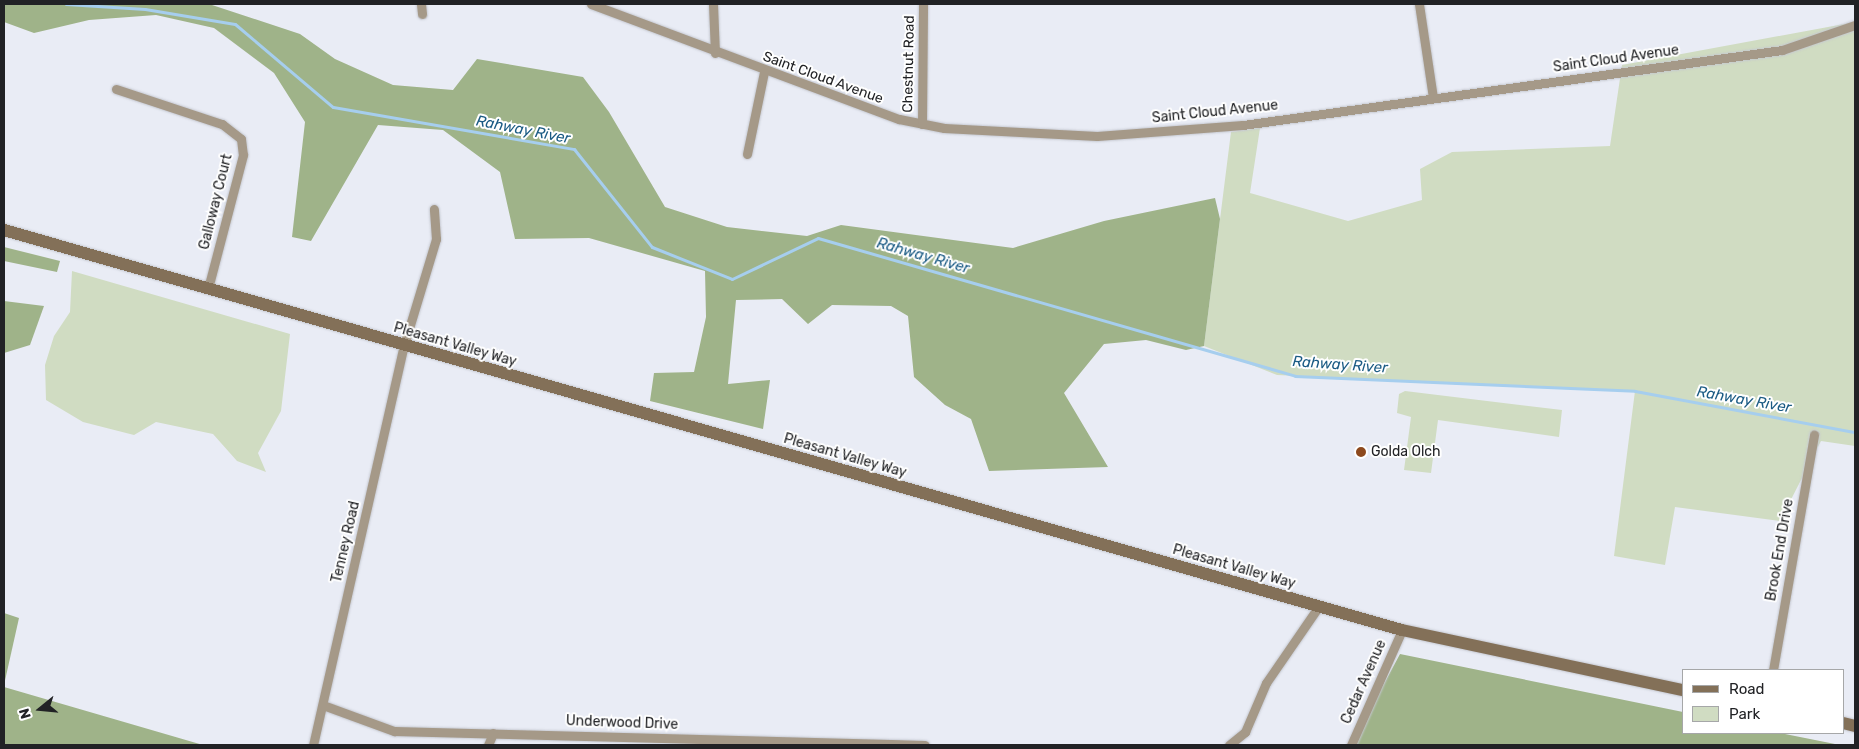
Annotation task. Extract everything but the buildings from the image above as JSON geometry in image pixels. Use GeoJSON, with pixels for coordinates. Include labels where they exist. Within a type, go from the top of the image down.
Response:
{"type":"FeatureCollection","features":[{"type":"Feature","properties":{"kind":"main road","name":"Pleasant Valley Way"},"geometry":{"type":"LineString","coordinates":[[4,230],[1402,630],[1682,690]]}},
{"type":"Feature","properties":{"kind":"street"},"geometry":{"type":"LineString","coordinates":[[421,4],[422,14]]}},
{"type":"Feature","properties":{"kind":"street","name":"Saint Cloud Avenue"},"geometry":{"type":"LineString","coordinates":[[591,4],[764,72],[922,124],[1126,134],[1243,125],[1782,50],[1855,25]]}},
{"type":"Feature","properties":{"kind":"street"},"geometry":{"type":"LineString","coordinates":[[713,4],[715,53]]}},
{"type":"Feature","properties":{"kind":"street","name":"Chestnut Road"},"geometry":{"type":"LineString","coordinates":[[922,124],[923,4]]}},
{"type":"Feature","properties":{"kind":"street"},"geometry":{"type":"LineString","coordinates":[[1419,4],[1433,98]]}},
{"type":"Feature","properties":{"kind":"street"},"geometry":{"type":"LineString","coordinates":[[747,154],[764,72]]}},
{"type":"Feature","properties":{"kind":"street","name":"Galloway Court"},"geometry":{"type":"LineString","coordinates":[[116,89],[135,92],[222,124],[241,139],[243,155],[208,288]]}},
{"type":"Feature","properties":{"kind":"street","name":"Tenney Road"},"geometry":{"type":"LineString","coordinates":[[313,745],[404,345],[436,239],[434,208]]}},
{"type":"Feature","properties":{"kind":"street","name":"Brook End Drive"},"geometry":{"type":"LineString","coordinates":[[1773,669],[1814,434]]}},
{"type":"Feature","properties":{"kind":"street"},"geometry":{"type":"LineString","coordinates":[[1229,745],[1245,732],[1266,683],[1319,606]]}},
{"type":"Feature","properties":{"kind":"street","name":"Cedar Avenue"},"geometry":{"type":"LineString","coordinates":[[1352,745],[1402,630]]}},
{"type":"Feature","properties":{"kind":"street","name":"Underwood Drive"},"geometry":{"type":"LineString","coordinates":[[323,705],[394,731],[925,745]]}},
{"type":"Feature","properties":{"kind":"street"},"geometry":{"type":"LineString","coordinates":[[488,745],[493,733]]}},
{"type":"Feature","properties":{"kind":"green space"},"geometry":{"type":"Polygon","coordinates":[[[4,4],[209,4],[300,34],[335,59],[393,85],[453,90],[477,59],[583,77],[609,112],[665,207],[727,227],[807,236],[841,225],[1013,248],[1104,221],[1215,198],[1220,219],[1204,346],[1186,350],[1146,340],[1104,344],[1064,393],[1108,467],[989,471],[971,419],[945,405],[914,377],[908,316],[891,306],[832,305],[808,324],[782,299],[736,300],[728,384],[770,380],[763,429],[650,401],[654,373],[694,372],[706,317],[705,271],[589,238],[515,239],[500,172],[443,130],[378,125],[311,241],[292,237],[305,122],[274,73],[214,28],[156,15],[89,20],[34,33],[4,22],[4,4]]]}},
{"type":"Feature","properties":{"kind":"green space"},"geometry":{"type":"Polygon","coordinates":[[[1855,22],[1855,446],[1821,441],[1780,521],[1675,507],[1665,565],[1614,556],[1635,391],[1277,375],[1204,346],[1231,132],[1260,128],[1250,193],[1348,221],[1422,200],[1420,169],[1452,152],[1610,146],[1622,65],[1855,22]]]}},
{"type":"Feature","properties":{"kind":"green space"},"geometry":{"type":"Polygon","coordinates":[[[4,247],[60,261],[57,272],[4,261],[4,247]]]}},
{"type":"Feature","properties":{"kind":"green space"},"geometry":{"type":"Polygon","coordinates":[[[72,271],[290,334],[281,411],[258,453],[266,472],[237,461],[213,434],[156,422],[134,435],[83,422],[46,400],[45,365],[54,336],[70,312],[72,271]]]}},
{"type":"Feature","properties":{"kind":"green space"},"geometry":{"type":"Polygon","coordinates":[[[4,301],[44,306],[30,345],[4,353],[4,301]]]}},
{"type":"Feature","properties":{"kind":"green space"},"geometry":{"type":"Polygon","coordinates":[[[1405,391],[1562,410],[1559,437],[1438,420],[1431,473],[1404,470],[1411,417],[1397,413],[1399,394],[1405,391]]]}},
{"type":"Feature","properties":{"kind":"green space"},"geometry":{"type":"Polygon","coordinates":[[[4,613],[19,618],[4,685],[4,613]]]}},
{"type":"Feature","properties":{"kind":"green space"},"geometry":{"type":"Polygon","coordinates":[[[1400,654],[1682,712],[1682,734],[1785,734],[1840,745],[1351,745],[1400,654]]]}},
{"type":"Feature","properties":{"kind":"green space"},"geometry":{"type":"Polygon","coordinates":[[[4,687],[203,745],[4,745],[4,687]]]}},
{"type":"Feature","properties":{"kind":"waterway","name":"Rahway River"},"geometry":{"type":"LineString","coordinates":[[66,4],[145,9],[235,24],[333,107],[574,149],[652,247],[732,279],[818,238],[1295,376],[1635,391],[1855,432]]}},
{"type":"Feature","properties":{"kind":"place","name":"Golda Olch"},"geometry":{"type":"Point","coordinates":[1361,452]}}]}
